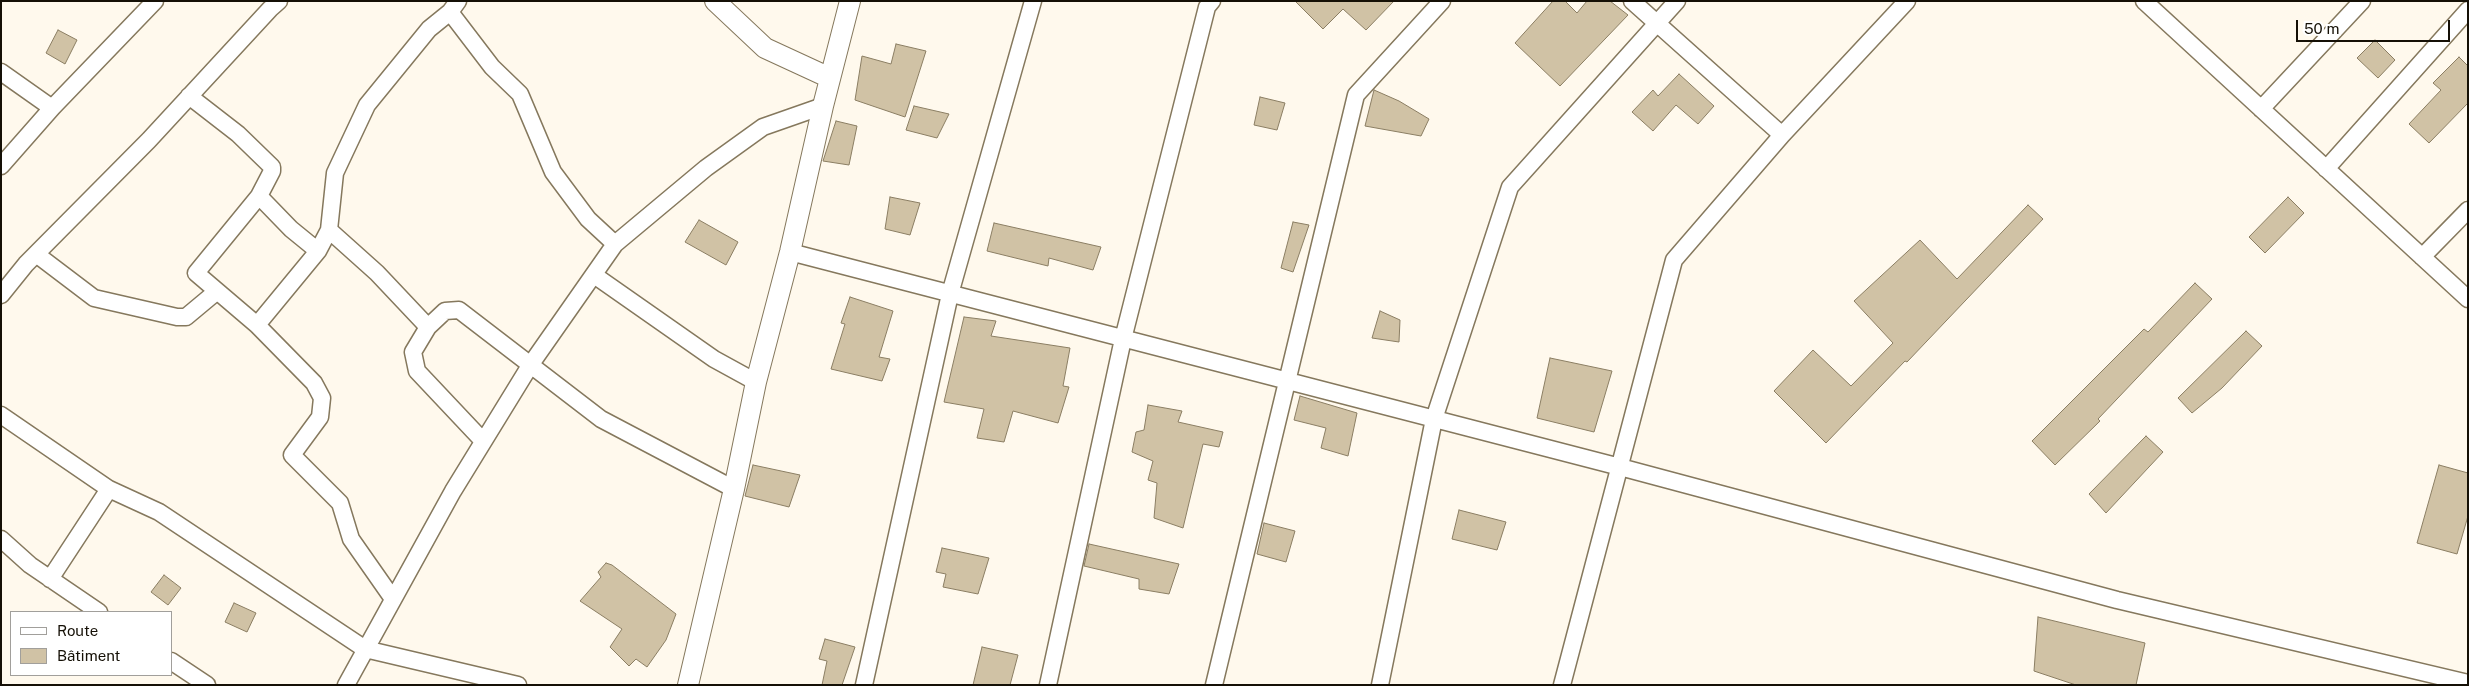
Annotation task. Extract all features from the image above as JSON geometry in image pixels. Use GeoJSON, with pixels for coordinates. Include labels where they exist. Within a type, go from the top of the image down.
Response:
{"type":"FeatureCollection","features":[{"type":"Feature","properties":{"kind":"street"},"geometry":{"type":"LineString","coordinates":[[1,166],[52,108],[155,1]]}},
{"type":"Feature","properties":{"kind":"street"},"geometry":{"type":"LineString","coordinates":[[715,1],[765,48],[830,78]]}},
{"type":"Feature","properties":{"kind":"street"},"geometry":{"type":"LineString","coordinates":[[688,685],[734,489],[756,382],[790,252],[823,106],[850,1]]}},
{"type":"Feature","properties":{"kind":"street"},"geometry":{"type":"LineString","coordinates":[[864,685],[950,294],[1033,1]]}},
{"type":"Feature","properties":{"kind":"street"},"geometry":{"type":"LineString","coordinates":[[1048,685],[1123,339],[1207,7],[1212,1]]}},
{"type":"Feature","properties":{"kind":"street"},"geometry":{"type":"LineString","coordinates":[[1214,685],[1356,95],[1442,1]]}},
{"type":"Feature","properties":{"kind":"street"},"geometry":{"type":"LineString","coordinates":[[1632,1],[1782,135]]}},
{"type":"Feature","properties":{"kind":"street"},"geometry":{"type":"LineString","coordinates":[[1380,685],[1434,419],[1510,187],[1677,1]]}},
{"type":"Feature","properties":{"kind":"street"},"geometry":{"type":"LineString","coordinates":[[1562,685],[1674,260],[1782,135],[1907,1]]}},
{"type":"Feature","properties":{"kind":"street"},"geometry":{"type":"LineString","coordinates":[[2144,1],[2468,299]]}},
{"type":"Feature","properties":{"kind":"street"},"geometry":{"type":"LineString","coordinates":[[2261,109],[2362,1]]}},
{"type":"Feature","properties":{"kind":"street"},"geometry":{"type":"LineString","coordinates":[[1,295],[36,254],[149,140],[270,4]]}},
{"type":"Feature","properties":{"kind":"street"},"geometry":{"type":"LineString","coordinates":[[257,325],[318,251],[329,230],[335,173],[367,105],[429,29],[454,7],[492,67],[520,94],[553,172],[588,219],[614,244]]}},
{"type":"Feature","properties":{"kind":"street"},"geometry":{"type":"LineString","coordinates":[[2326,169],[2468,10]]}},
{"type":"Feature","properties":{"kind":"street"},"geometry":{"type":"LineString","coordinates":[[1,72],[52,108]]}},
{"type":"Feature","properties":{"kind":"street"},"geometry":{"type":"LineString","coordinates":[[189,96],[238,134],[272,167],[272,171],[259,196],[196,273],[257,325],[314,383],[322,398],[320,417],[292,455],[340,503],[351,539],[393,599]]}},
{"type":"Feature","properties":{"kind":"street"},"geometry":{"type":"LineString","coordinates":[[346,685],[453,490],[531,364],[614,244],[706,168],[763,126],[823,106]]}},
{"type":"Feature","properties":{"kind":"street"},"geometry":{"type":"LineString","coordinates":[[259,196],[291,229],[318,251]]}},
{"type":"Feature","properties":{"kind":"street"},"geometry":{"type":"LineString","coordinates":[[2422,257],[2468,210]]}},
{"type":"Feature","properties":{"kind":"street"},"geometry":{"type":"LineString","coordinates":[[329,230],[377,273],[428,327]]}},
{"type":"Feature","properties":{"kind":"street"},"geometry":{"type":"LineString","coordinates":[[790,252],[1434,419],[2116,600],[2468,683]]}},
{"type":"Feature","properties":{"kind":"street"},"geometry":{"type":"LineString","coordinates":[[36,254],[94,298],[177,317],[186,317],[216,292]]}},
{"type":"Feature","properties":{"kind":"street"},"geometry":{"type":"LineString","coordinates":[[594,275],[714,358],[756,382]]}},
{"type":"Feature","properties":{"kind":"street"},"geometry":{"type":"LineString","coordinates":[[483,441],[417,371],[413,352],[428,327],[445,311],[459,310],[601,420],[734,489]]}},
{"type":"Feature","properties":{"kind":"street"},"geometry":{"type":"LineString","coordinates":[[1,415],[109,489],[159,512],[365,649],[513,684]]}},
{"type":"Feature","properties":{"kind":"street"},"geometry":{"type":"LineString","coordinates":[[50,579],[109,489]]}},
{"type":"Feature","properties":{"kind":"street"},"geometry":{"type":"LineString","coordinates":[[1,539],[30,565],[98,611]]}},
{"type":"Feature","properties":{"kind":"street"},"geometry":{"type":"LineString","coordinates":[[172,661],[207,685]]}},
{"type":"Feature","properties":{"kind":"building"},"geometry":{"type":"Polygon","coordinates":[[[1295,1],[1394,1],[1366,30],[1343,9],[1323,29],[1295,1]]]}},
{"type":"Feature","properties":{"kind":"building"},"geometry":{"type":"Polygon","coordinates":[[[1553,1],[1565,1],[1577,13],[1587,1],[1610,1],[1628,15],[1560,86],[1515,43],[1553,1]]]}},
{"type":"Feature","properties":{"kind":"building"},"geometry":{"type":"Polygon","coordinates":[[[58,30],[77,40],[65,64],[46,53],[58,30]]]}},
{"type":"Feature","properties":{"kind":"building"},"geometry":{"type":"Polygon","coordinates":[[[2375,40],[2395,60],[2378,78],[2357,58],[2375,40]]]}},
{"type":"Feature","properties":{"kind":"building"},"geometry":{"type":"Polygon","coordinates":[[[896,44],[926,51],[905,117],[855,100],[862,56],[891,64],[896,44]]]}},
{"type":"Feature","properties":{"kind":"building"},"geometry":{"type":"Polygon","coordinates":[[[2459,57],[2468,66],[2468,103],[2429,143],[2409,124],[2441,90],[2433,83],[2459,57]]]}},
{"type":"Feature","properties":{"kind":"building"},"geometry":{"type":"Polygon","coordinates":[[[1679,74],[1714,106],[1698,124],[1676,105],[1653,131],[1632,112],[1653,90],[1658,96],[1679,74]]]}},
{"type":"Feature","properties":{"kind":"building"},"geometry":{"type":"Polygon","coordinates":[[[1374,90],[1399,101],[1429,119],[1421,136],[1365,126],[1374,90]]]}},
{"type":"Feature","properties":{"kind":"building"},"geometry":{"type":"Polygon","coordinates":[[[1260,97],[1285,103],[1277,130],[1254,125],[1260,97]]]}},
{"type":"Feature","properties":{"kind":"building"},"geometry":{"type":"Polygon","coordinates":[[[914,106],[949,114],[937,138],[906,130],[914,106]]]}},
{"type":"Feature","properties":{"kind":"building"},"geometry":{"type":"Polygon","coordinates":[[[836,121],[857,126],[849,165],[823,161],[836,121]]]}},
{"type":"Feature","properties":{"kind":"building"},"geometry":{"type":"Polygon","coordinates":[[[890,197],[920,203],[910,235],[885,229],[890,197]]]}},
{"type":"Feature","properties":{"kind":"building"},"geometry":{"type":"Polygon","coordinates":[[[2288,197],[2304,213],[2265,253],[2249,237],[2288,197]]]}},
{"type":"Feature","properties":{"kind":"building"},"geometry":{"type":"Polygon","coordinates":[[[2028,205],[2043,219],[1907,362],[1905,361],[1826,443],[1774,391],[1813,350],[1851,386],[1893,343],[1854,301],[1920,240],[1957,279],[2028,205]]]}},
{"type":"Feature","properties":{"kind":"building"},"geometry":{"type":"Polygon","coordinates":[[[699,220],[738,242],[726,265],[685,242],[699,220]]]}},
{"type":"Feature","properties":{"kind":"building"},"geometry":{"type":"Polygon","coordinates":[[[1293,222],[1309,225],[1293,272],[1281,268],[1293,222]]]}},
{"type":"Feature","properties":{"kind":"building"},"geometry":{"type":"Polygon","coordinates":[[[994,223],[1101,247],[1093,270],[1049,258],[1048,266],[987,251],[994,223]]]}},
{"type":"Feature","properties":{"kind":"building"},"geometry":{"type":"Polygon","coordinates":[[[2195,283],[2212,299],[2098,419],[2100,421],[2055,465],[2032,441],[2144,329],[2148,332],[2195,283]]]}},
{"type":"Feature","properties":{"kind":"building"},"geometry":{"type":"Polygon","coordinates":[[[850,297],[893,311],[879,357],[890,359],[882,381],[831,369],[845,324],[841,323],[850,297]]]}},
{"type":"Feature","properties":{"kind":"building"},"geometry":{"type":"Polygon","coordinates":[[[1380,311],[1400,320],[1399,342],[1372,338],[1380,311]]]}},
{"type":"Feature","properties":{"kind":"building"},"geometry":{"type":"Polygon","coordinates":[[[964,317],[996,321],[991,336],[1070,348],[1063,386],[1069,387],[1058,423],[1013,411],[1004,442],[977,438],[984,409],[944,402],[964,317]]]}},
{"type":"Feature","properties":{"kind":"building"},"geometry":{"type":"Polygon","coordinates":[[[2246,331],[2262,346],[2222,388],[2192,413],[2178,398],[2246,331]]]}},
{"type":"Feature","properties":{"kind":"building"},"geometry":{"type":"Polygon","coordinates":[[[1550,358],[1612,371],[1594,432],[1537,418],[1550,358]]]}},
{"type":"Feature","properties":{"kind":"building"},"geometry":{"type":"Polygon","coordinates":[[[1300,396],[1357,413],[1348,456],[1321,448],[1326,428],[1294,420],[1300,396]]]}},
{"type":"Feature","properties":{"kind":"building"},"geometry":{"type":"Polygon","coordinates":[[[1148,405],[1182,411],[1178,422],[1223,432],[1219,447],[1203,444],[1183,528],[1154,518],[1157,483],[1148,480],[1153,461],[1132,452],[1136,432],[1144,430],[1148,405]]]}},
{"type":"Feature","properties":{"kind":"building"},"geometry":{"type":"Polygon","coordinates":[[[2146,436],[2163,452],[2106,513],[2089,494],[2146,436]]]}},
{"type":"Feature","properties":{"kind":"building"},"geometry":{"type":"Polygon","coordinates":[[[753,465],[800,475],[789,507],[745,496],[753,465]]]}},
{"type":"Feature","properties":{"kind":"building"},"geometry":{"type":"Polygon","coordinates":[[[2439,465],[2468,473],[2468,516],[2457,554],[2417,543],[2439,465]]]}},
{"type":"Feature","properties":{"kind":"building"},"geometry":{"type":"Polygon","coordinates":[[[1459,510],[1506,522],[1497,550],[1452,539],[1459,510]]]}},
{"type":"Feature","properties":{"kind":"building"},"geometry":{"type":"Polygon","coordinates":[[[1264,523],[1295,531],[1286,562],[1257,554],[1264,523]]]}},
{"type":"Feature","properties":{"kind":"building"},"geometry":{"type":"Polygon","coordinates":[[[1089,544],[1179,564],[1169,594],[1139,589],[1139,579],[1084,566],[1089,544]]]}},
{"type":"Feature","properties":{"kind":"building"},"geometry":{"type":"Polygon","coordinates":[[[942,548],[989,558],[978,594],[943,587],[946,574],[936,572],[942,548]]]}},
{"type":"Feature","properties":{"kind":"building"},"geometry":{"type":"Polygon","coordinates":[[[606,563],[612,565],[676,614],[666,640],[647,667],[636,659],[629,666],[610,647],[622,629],[580,601],[601,577],[598,572],[606,563]]]}},
{"type":"Feature","properties":{"kind":"building"},"geometry":{"type":"Polygon","coordinates":[[[164,575],[181,588],[168,605],[151,592],[164,575]]]}},
{"type":"Feature","properties":{"kind":"building"},"geometry":{"type":"Polygon","coordinates":[[[234,603],[256,613],[247,632],[225,622],[234,603]]]}},
{"type":"Feature","properties":{"kind":"building"},"geometry":{"type":"Polygon","coordinates":[[[2038,617],[2145,643],[2136,685],[2076,685],[2034,671],[2038,617]]]}},
{"type":"Feature","properties":{"kind":"building"},"geometry":{"type":"Polygon","coordinates":[[[825,639],[855,647],[842,685],[822,685],[827,661],[819,659],[825,639]]]}},
{"type":"Feature","properties":{"kind":"building"},"geometry":{"type":"Polygon","coordinates":[[[982,647],[1018,655],[1010,685],[973,685],[982,647]]]}}]}
